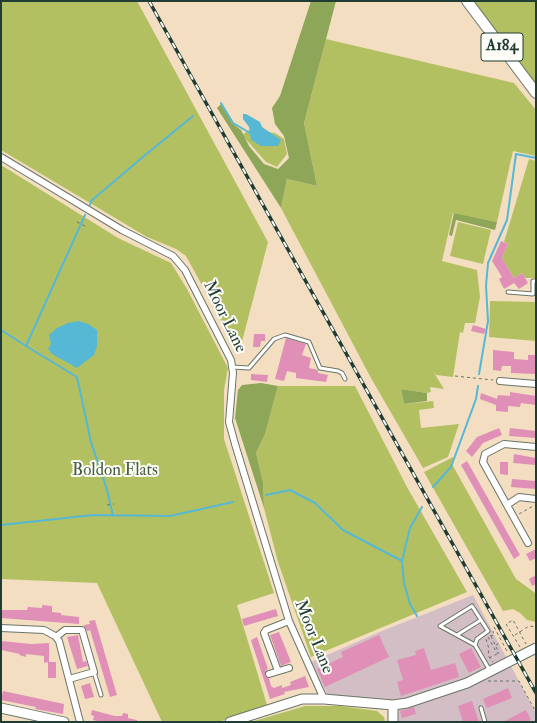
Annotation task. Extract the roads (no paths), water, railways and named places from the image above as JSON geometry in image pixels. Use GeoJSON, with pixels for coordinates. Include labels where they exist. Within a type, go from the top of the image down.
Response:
{"type":"FeatureCollection","features":[{"type":"Feature","properties":{"kind":"main road","name":"A184"},"geometry":{"type":"LineString","coordinates":[[467,1],[536,93]]}},
{"type":"Feature","properties":{"kind":"main road"},"geometry":{"type":"LineString","coordinates":[[230,722],[302,699],[324,698],[392,705],[407,703],[467,683],[489,669],[532,647]]}},
{"type":"Feature","properties":{"kind":"main road"},"geometry":{"type":"LineString","coordinates":[[392,705],[393,722]]}},
{"type":"Feature","properties":{"kind":"main road"},"geometry":{"type":"LineString","coordinates":[[1,708],[38,720],[64,722]]}},
{"type":"Feature","properties":{"kind":"street","name":"Moor Lane"},"geometry":{"type":"LineString","coordinates":[[1,157],[122,230],[176,258],[185,270],[227,352],[232,368],[229,413],[231,430],[289,621],[324,698]]}},
{"type":"Feature","properties":{"kind":"street"},"geometry":{"type":"LineString","coordinates":[[500,381],[536,384]]}},
{"type":"Feature","properties":{"kind":"street"},"geometry":{"type":"LineString","coordinates":[[528,543],[483,462],[485,454],[504,444],[536,447]]}},
{"type":"Feature","properties":{"kind":"street"},"geometry":{"type":"LineString","coordinates":[[507,505],[519,497],[536,499]]}},
{"type":"Feature","properties":{"kind":"street"},"geometry":{"type":"LineString","coordinates":[[278,671],[264,633],[266,630],[289,621]]}},
{"type":"Feature","properties":{"kind":"street"},"geometry":{"type":"LineString","coordinates":[[1,628],[44,630],[50,632],[56,637],[80,722]]}},
{"type":"Feature","properties":{"kind":"street"},"geometry":{"type":"LineString","coordinates":[[56,637],[65,630],[82,630],[94,672],[69,679]]}},
{"type":"Feature","properties":{"kind":"street"},"geometry":{"type":"LineString","coordinates":[[269,674],[289,668]]}},
{"type":"Feature","properties":{"kind":"lane"},"geometry":{"type":"LineString","coordinates":[[508,292],[533,294],[533,281],[536,281]]}},
{"type":"Feature","properties":{"kind":"lane"},"geometry":{"type":"LineString","coordinates":[[232,368],[249,368],[274,339],[285,335],[309,342],[320,368],[338,371],[342,373],[345,380]]}},
{"type":"Feature","properties":{"kind":"lane"},"geometry":{"type":"LineString","coordinates":[[475,645],[477,639],[488,631],[472,606],[440,626],[475,645],[489,669]]}},
{"type":"Feature","properties":{"kind":"lane"},"geometry":{"type":"LineString","coordinates":[[457,635],[481,620]]}},
{"type":"Feature","properties":{"kind":"lane"},"geometry":{"type":"LineString","coordinates":[[94,672],[101,695]]}},
{"type":"Feature","properties":{"kind":"lane"},"geometry":{"type":"LineString","coordinates":[[481,708],[485,722]]}},
{"type":"Feature","properties":{"kind":"water"},"geometry":{"type":"Polygon","coordinates":[[[243,114],[246,114],[260,122],[262,127],[281,140],[278,146],[261,146],[251,140],[249,127],[243,119],[243,114]]]}},
{"type":"Feature","properties":{"kind":"water"},"geometry":{"type":"Polygon","coordinates":[[[79,321],[88,324],[97,330],[97,346],[94,355],[77,368],[52,354],[48,349],[51,344],[49,335],[57,328],[68,323],[79,321]]]}},
{"type":"Feature","properties":{"kind":"waterway"},"geometry":{"type":"LineString","coordinates":[[221,103],[233,123],[250,133]]}},
{"type":"Feature","properties":{"kind":"waterway"},"geometry":{"type":"LineString","coordinates":[[90,205],[91,201],[193,116]]}},
{"type":"Feature","properties":{"kind":"waterway"},"geometry":{"type":"LineString","coordinates":[[479,374],[488,321],[486,286],[488,263],[507,220],[516,154],[536,158]]}},
{"type":"Feature","properties":{"kind":"waterway"},"geometry":{"type":"LineString","coordinates":[[85,215],[26,346],[77,377],[91,442],[107,490],[113,516]]}},
{"type":"Feature","properties":{"kind":"waterway"},"geometry":{"type":"LineString","coordinates":[[1,330],[26,346]]}},
{"type":"Feature","properties":{"kind":"waterway"},"geometry":{"type":"LineString","coordinates":[[433,487],[451,467],[476,399],[478,386]]}},
{"type":"Feature","properties":{"kind":"waterway"},"geometry":{"type":"LineString","coordinates":[[266,495],[290,490],[315,503],[343,530],[402,561]]}},
{"type":"Feature","properties":{"kind":"waterway"},"geometry":{"type":"LineString","coordinates":[[1,525],[93,515],[170,516],[233,502]]}},
{"type":"Feature","properties":{"kind":"waterway"},"geometry":{"type":"LineString","coordinates":[[417,616],[410,604],[404,583],[402,561],[410,528],[422,507]]}},
{"type":"Feature","properties":{"kind":"railway"},"geometry":{"type":"LineString","coordinates":[[149,1],[536,693]]}},
{"type":"Feature","properties":{"kind":"park label","name":"Boldon Flats"},"geometry":{"type":"Point","coordinates":[115,471]}}]}
